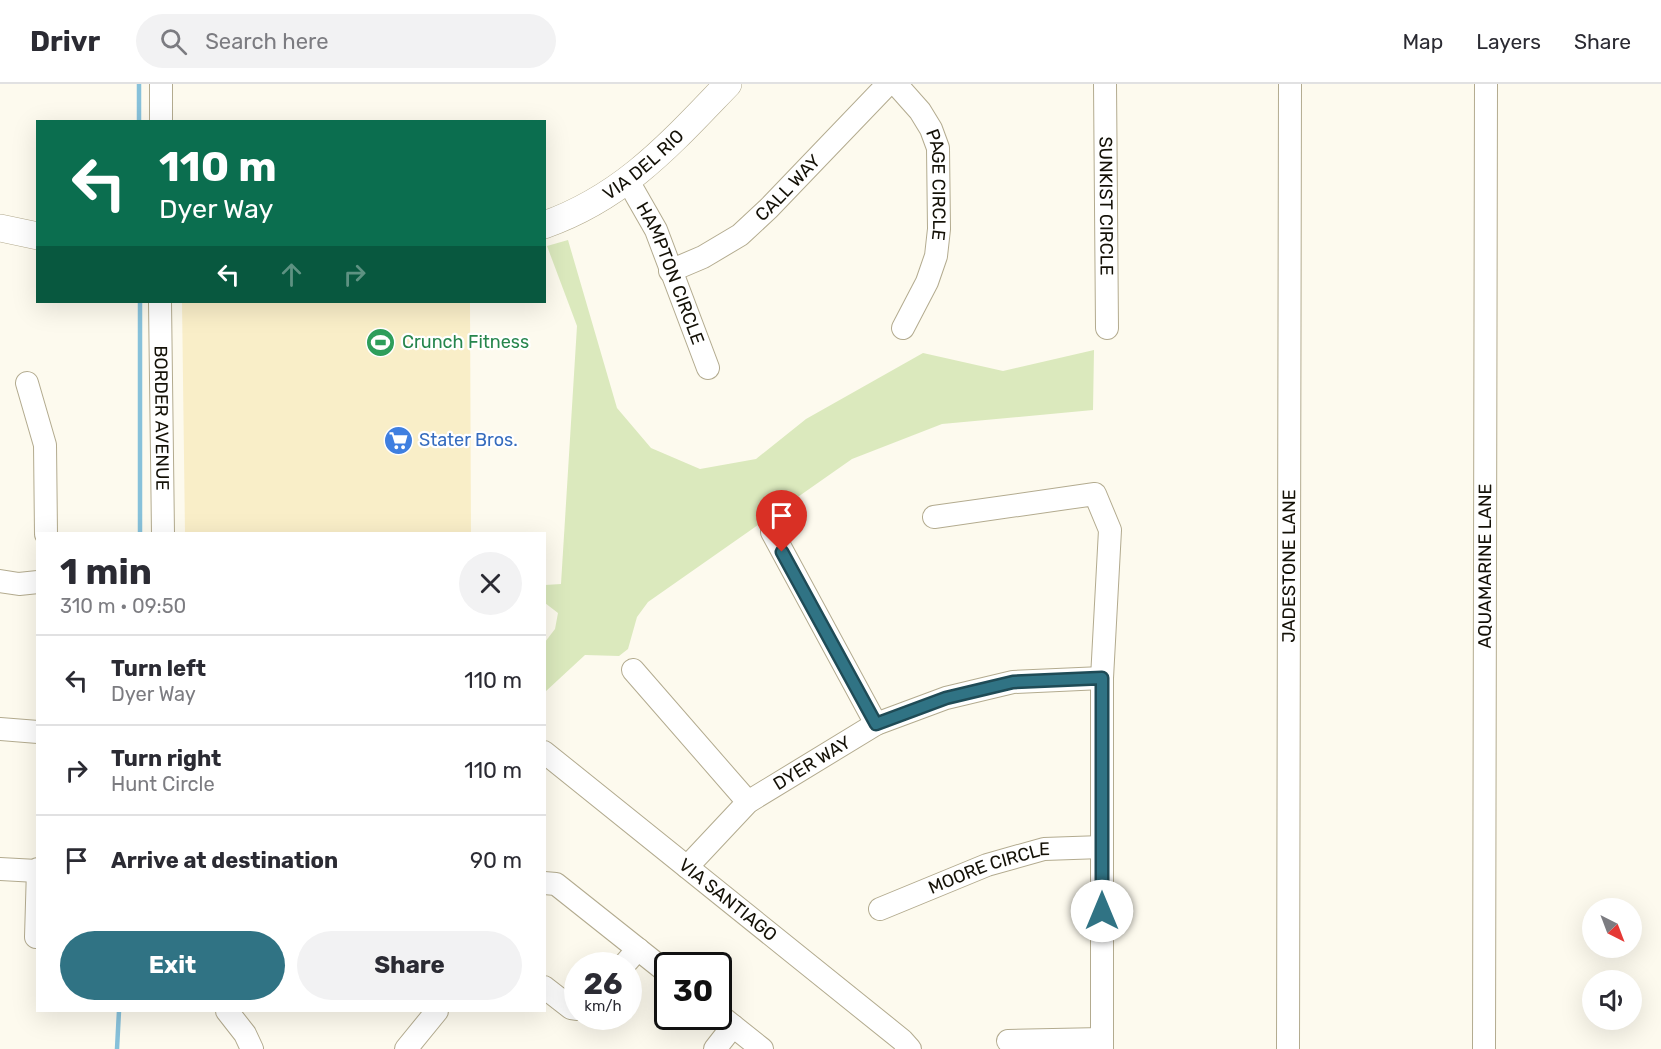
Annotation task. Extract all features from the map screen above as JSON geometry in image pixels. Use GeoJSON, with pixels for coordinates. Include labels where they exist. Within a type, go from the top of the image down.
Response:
{"type":"FeatureCollection","features":[{"type":"Feature","properties":{"kind":"main road","name":"VIA DEL RIO"},"geometry":{"type":"LineString","coordinates":[[546,224],[594,203],[628,181],[658,156],[728,84]]}},
{"type":"Feature","properties":{"kind":"main road"},"geometry":{"type":"LineString","coordinates":[[0,228],[36,236]]}},
{"type":"Feature","properties":{"kind":"street"},"geometry":{"type":"LineString","coordinates":[[161,84],[161,120]]}},
{"type":"Feature","properties":{"kind":"street","name":"CALL WAY"},"geometry":{"type":"LineString","coordinates":[[670,271],[703,258],[740,235],[888,84]]}},
{"type":"Feature","properties":{"kind":"street","name":"PAGE CIRCLE"},"geometry":{"type":"LineString","coordinates":[[896,84],[920,111],[931,129],[938,148],[939,230],[936,256],[927,282],[903,328]]}},
{"type":"Feature","properties":{"kind":"street","name":"SUNKIST CIRCLE"},"geometry":{"type":"LineString","coordinates":[[1105,84],[1107,328]]}},
{"type":"Feature","properties":{"kind":"street","name":"JADESTONE LANE"},"geometry":{"type":"LineString","coordinates":[[1288,1049],[1290,84]]}},
{"type":"Feature","properties":{"kind":"street","name":"AQUAMARINE LANE"},"geometry":{"type":"LineString","coordinates":[[1484,1049],[1486,84]]}},
{"type":"Feature","properties":{"kind":"street","name":"HAMPTON CIRCLE"},"geometry":{"type":"LineString","coordinates":[[628,181],[656,230],[708,368]]}},
{"type":"Feature","properties":{"kind":"street","name":"BORDER AVENUE"},"geometry":{"type":"LineString","coordinates":[[160,303],[163,532]]}},
{"type":"Feature","properties":{"kind":"street"},"geometry":{"type":"LineString","coordinates":[[27,383],[45,446],[46,532]]}},
{"type":"Feature","properties":{"kind":"street"},"geometry":{"type":"LineString","coordinates":[[934,517],[1095,494],[1110,530],[1102,678],[1102,1044],[1008,1041]]}},
{"type":"Feature","properties":{"kind":"street"},"geometry":{"type":"LineString","coordinates":[[772,532],[876,724]]}},
{"type":"Feature","properties":{"kind":"street"},"geometry":{"type":"LineString","coordinates":[[0,581],[20,584],[36,582]]}},
{"type":"Feature","properties":{"kind":"street"},"geometry":{"type":"LineString","coordinates":[[633,670],[748,802]]}},
{"type":"Feature","properties":{"kind":"street","name":"DYER WAY"},"geometry":{"type":"LineString","coordinates":[[687,867],[748,802],[876,724],[946,698],[1013,682],[1102,678]]}},
{"type":"Feature","properties":{"kind":"street"},"geometry":{"type":"LineString","coordinates":[[0,729],[36,732]]}},
{"type":"Feature","properties":{"kind":"street","name":"VIA SANTIAGO"},"geometry":{"type":"LineString","coordinates":[[546,754],[902,1040],[910,1049]]}},
{"type":"Feature","properties":{"kind":"street","name":"MOORE CIRCLE"},"geometry":{"type":"LineString","coordinates":[[880,909],[987,864],[1044,849],[1102,847]]}},
{"type":"Feature","properties":{"kind":"street"},"geometry":{"type":"LineString","coordinates":[[0,869],[36,870]]}},
{"type":"Feature","properties":{"kind":"street"},"geometry":{"type":"LineString","coordinates":[[546,883],[556,884],[624,952]]}},
{"type":"Feature","properties":{"kind":"street"},"geometry":{"type":"LineString","coordinates":[[546,989],[564,1003]]}},
{"type":"Feature","properties":{"kind":"street"},"geometry":{"type":"LineString","coordinates":[[228,1012],[245,1034],[252,1049]]}},
{"type":"Feature","properties":{"kind":"street"},"geometry":{"type":"LineString","coordinates":[[406,1049],[436,1012]]}},
{"type":"Feature","properties":{"kind":"street"},"geometry":{"type":"LineString","coordinates":[[732,1025],[762,1049]]}},
{"type":"Feature","properties":{"kind":"street"},"geometry":{"type":"LineString","coordinates":[[715,1049],[722,1030]]}},
{"type":"Feature","properties":{"kind":"street"},"geometry":{"type":"LineString","coordinates":[[393,1049],[400,1049]]}},
{"type":"Feature","properties":{"kind":"shaded area"},"geometry":{"type":"Polygon","coordinates":[[[182,303],[470,303],[471,532],[185,532],[182,303]]]}},
{"type":"Feature","properties":{"kind":"green space"},"geometry":{"type":"Polygon","coordinates":[[[568,240],[617,408],[651,448],[700,469],[756,459],[806,419],[923,353],[1003,371],[1094,350],[1093,410],[942,424],[852,459],[648,602],[637,617],[628,649],[619,656],[585,655],[546,691],[546,641],[555,629],[558,613],[546,604],[546,585],[561,584],[577,326],[547,246],[568,240]]]}},
{"type":"Feature","properties":{"kind":"waterway"},"geometry":{"type":"LineString","coordinates":[[139,84],[139,120]]}},
{"type":"Feature","properties":{"kind":"waterway"},"geometry":{"type":"LineString","coordinates":[[140,303],[140,532]]}},
{"type":"Feature","properties":{"kind":"waterway"},"geometry":{"type":"LineString","coordinates":[[117,1049],[119,1012]]}},
{"type":"Feature","properties":{"kind":"place","name":"Crunch Fitness"},"geometry":{"type":"Point","coordinates":[381,342]}},
{"type":"Feature","properties":{"kind":"place","name":"Stater Bros."},"geometry":{"type":"Point","coordinates":[398,440]}},
{"type":"Feature","properties":{"kind":"route"},"geometry":{"type":"LineString","coordinates":[[782,552],[876,724],[946,698],[1013,682],[1102,678],[1102,911]]}}]}
